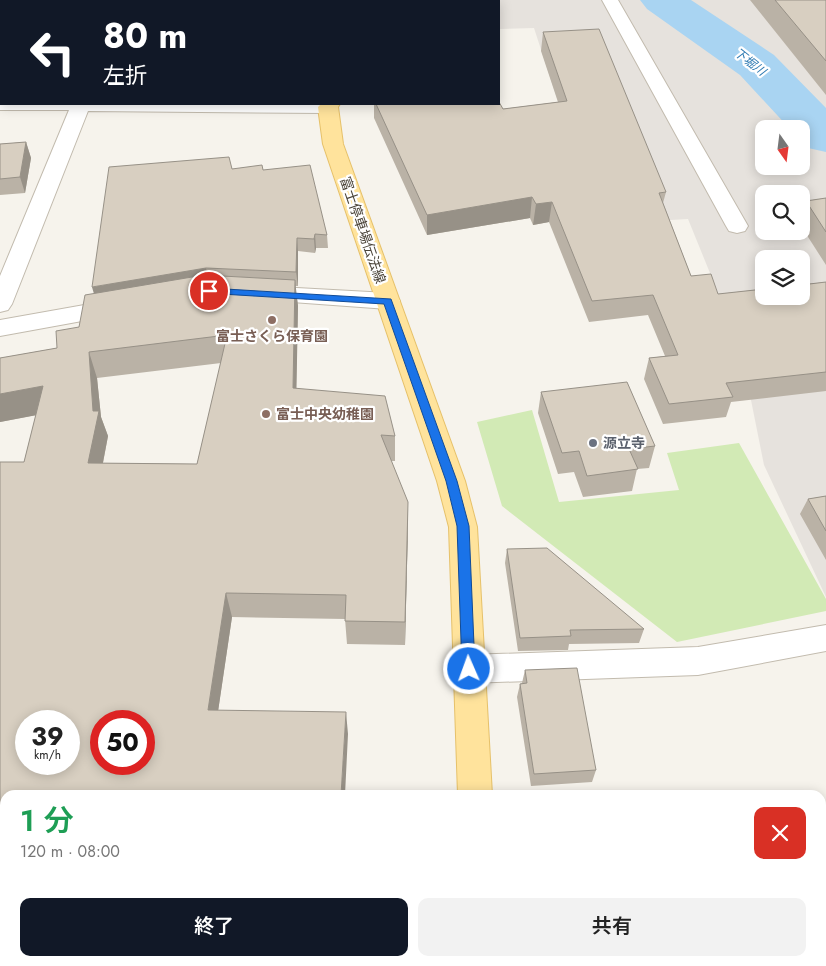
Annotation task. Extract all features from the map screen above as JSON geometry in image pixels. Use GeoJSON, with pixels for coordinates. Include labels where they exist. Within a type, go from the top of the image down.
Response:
{"type":"FeatureCollection","features":[{"type":"Feature","properties":{"kind":"main road","name":"富士停車場伝法線"},"geometry":{"type":"LineString","coordinates":[[329,105],[333,144],[451,481],[463,526],[475,790]]}},
{"type":"Feature","properties":{"kind":"street"},"geometry":{"type":"LineString","coordinates":[[610,0],[737,226]]}},
{"type":"Feature","properties":{"kind":"street"},"geometry":{"type":"LineString","coordinates":[[0,304],[81,105]]}},
{"type":"Feature","properties":{"kind":"street"},"geometry":{"type":"LineString","coordinates":[[239,292],[388,301]]}},
{"type":"Feature","properties":{"kind":"street"},"geometry":{"type":"LineString","coordinates":[[0,328],[136,304]]}},
{"type":"Feature","properties":{"kind":"street"},"geometry":{"type":"LineString","coordinates":[[469,669],[698,661],[826,638]]}},
{"type":"Feature","properties":{"kind":"shaded area"},"geometry":{"type":"Polygon","coordinates":[[[500,0],[826,0],[826,597],[764,465],[751,400],[747,364],[688,219],[600,224],[595,216],[534,28],[500,29],[500,0]]]}},
{"type":"Feature","properties":{"kind":"green space"},"geometry":{"type":"Polygon","coordinates":[[[532,410],[559,502],[679,490],[667,453],[739,443],[826,599],[826,611],[677,642],[502,506],[477,422],[532,410]]]}},
{"type":"Feature","properties":{"kind":"building"},"geometry":{"type":"Polygon","coordinates":[[[775,0],[826,0],[826,61],[775,0]]]}},
{"type":"Feature","properties":{"kind":"building"},"geometry":{"type":"Polygon","coordinates":[[[599,29],[666,192],[659,193],[691,276],[711,274],[718,294],[755,290],[755,305],[810,305],[810,284],[826,282],[826,372],[726,383],[733,397],[669,404],[649,358],[678,355],[653,295],[592,301],[552,202],[536,204],[532,197],[427,215],[376,105],[500,104],[503,109],[567,101],[543,32],[599,29]]]}},
{"type":"Feature","properties":{"kind":"building"},"geometry":{"type":"Polygon","coordinates":[[[26,142],[20,177],[0,179],[0,144],[26,142]]]}},
{"type":"Feature","properties":{"kind":"building"},"geometry":{"type":"Polygon","coordinates":[[[229,157],[232,169],[262,165],[263,170],[310,165],[327,235],[315,234],[314,239],[297,238],[296,272],[206,268],[92,287],[109,167],[229,157]]]}},
{"type":"Feature","properties":{"kind":"building"},"geometry":{"type":"Polygon","coordinates":[[[826,198],[826,232],[810,207],[810,200],[826,198]]]}},
{"type":"Feature","properties":{"kind":"building"},"geometry":{"type":"Polygon","coordinates":[[[204,275],[295,280],[293,388],[385,396],[395,436],[381,435],[408,502],[405,622],[345,621],[346,595],[226,593],[208,710],[346,712],[341,790],[0,790],[0,462],[24,462],[43,386],[0,394],[0,358],[57,348],[56,331],[79,327],[85,295],[204,275]],[[227,335],[89,352],[93,411],[99,411],[88,463],[197,464],[227,335]]]}},
{"type":"Feature","properties":{"kind":"building","name":"源立寺"},"geometry":{"type":"Polygon","coordinates":[[[627,382],[655,446],[629,449],[638,469],[587,476],[579,451],[562,453],[541,392],[627,382]]]}},
{"type":"Feature","properties":{"kind":"building"},"geometry":{"type":"Polygon","coordinates":[[[826,496],[826,531],[808,499],[826,496]]]}},
{"type":"Feature","properties":{"kind":"building"},"geometry":{"type":"Polygon","coordinates":[[[547,548],[644,629],[570,630],[571,636],[520,638],[507,549],[547,548]]]}},
{"type":"Feature","properties":{"kind":"building"},"geometry":{"type":"Polygon","coordinates":[[[577,668],[596,770],[534,774],[520,684],[527,683],[525,670],[577,668]]]}},
{"type":"Feature","properties":{"kind":"waterway","name":"下堀川"},"geometry":{"type":"LineString","coordinates":[[662,0],[757,65],[826,137]]}},
{"type":"Feature","properties":{"kind":"place","name":"富士さくら保育園"},"geometry":{"type":"Point","coordinates":[272,320]}},
{"type":"Feature","properties":{"kind":"place","name":"富士中央幼稚園"},"geometry":{"type":"Point","coordinates":[266,414]}},
{"type":"Feature","properties":{"kind":"place","name":"源立寺"},"geometry":{"type":"Point","coordinates":[593,443]}},
{"type":"Feature","properties":{"kind":"route"},"geometry":{"type":"LineString","coordinates":[[209,291],[388,301],[451,481],[463,526],[469,669]]}}]}
